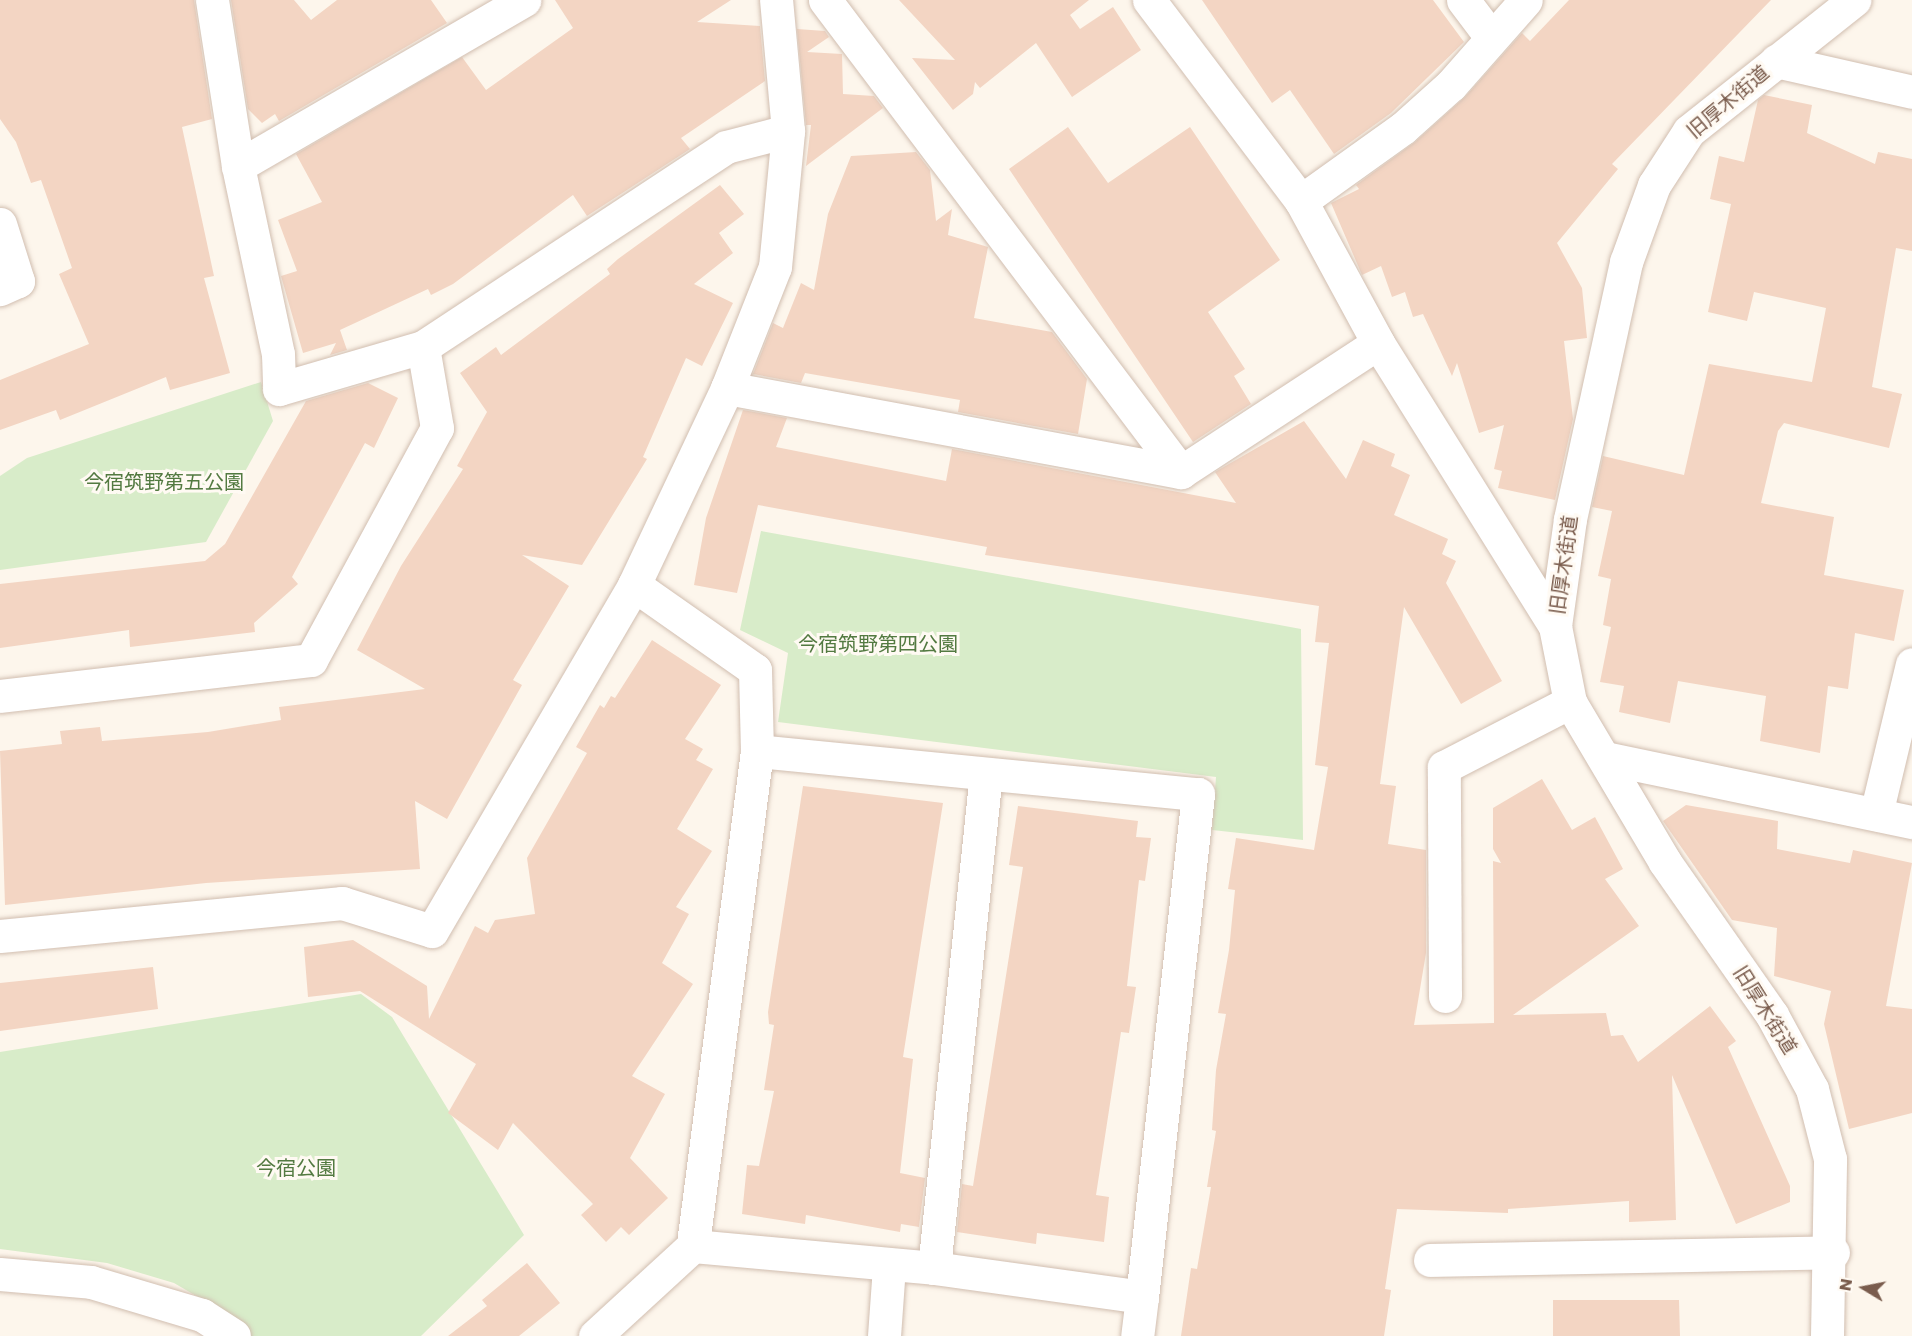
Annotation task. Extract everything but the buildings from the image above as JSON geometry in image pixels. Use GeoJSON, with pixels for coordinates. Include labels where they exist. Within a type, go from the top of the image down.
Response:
{"type":"FeatureCollection","features":[{"type":"Feature","properties":{"kind":"street"},"geometry":{"type":"LineString","coordinates":[[212,0],[238,166],[278,354],[279,389],[423,347],[726,147],[788,131]]}},
{"type":"Feature","properties":{"kind":"street"},"geometry":{"type":"LineString","coordinates":[[238,166],[524,0]]}},
{"type":"Feature","properties":{"kind":"street"},"geometry":{"type":"LineString","coordinates":[[0,936],[342,903],[432,931],[634,585],[727,388],[775,267],[788,131],[776,0]]}},
{"type":"Feature","properties":{"kind":"street"},"geometry":{"type":"LineString","coordinates":[[825,0],[1181,472]]}},
{"type":"Feature","properties":{"kind":"street"},"geometry":{"type":"LineString","coordinates":[[1149,0],[1301,201],[1378,343],[1555,626]]}},
{"type":"Feature","properties":{"kind":"street"},"geometry":{"type":"LineString","coordinates":[[1463,0],[1491,37]]}},
{"type":"Feature","properties":{"kind":"street"},"geometry":{"type":"LineString","coordinates":[[1301,201],[1403,128],[1451,85],[1526,0]]}},
{"type":"Feature","properties":{"kind":"street","name":"旧厚木街道"},"geometry":{"type":"LineString","coordinates":[[1827,1336],[1833,1252],[1830,1159],[1812,1089],[1772,1015],[1665,862],[1570,702],[1555,626],[1570,519],[1626,262],[1654,185],[1689,131],[1854,0]]}},
{"type":"Feature","properties":{"kind":"street"},"geometry":{"type":"LineString","coordinates":[[1776,61],[1912,92]]}},
{"type":"Feature","properties":{"kind":"street"},"geometry":{"type":"LineString","coordinates":[[0,224],[18,281],[0,289]]}},
{"type":"Feature","properties":{"kind":"street"},"geometry":{"type":"LineString","coordinates":[[727,388],[1181,472],[1378,343]]}},
{"type":"Feature","properties":{"kind":"street"},"geometry":{"type":"LineString","coordinates":[[0,696],[311,660],[437,428],[423,347]]}},
{"type":"Feature","properties":{"kind":"street"},"geometry":{"type":"LineString","coordinates":[[595,1336],[693,1246],[757,751],[755,670],[634,585]]}},
{"type":"Feature","properties":{"kind":"street"},"geometry":{"type":"LineString","coordinates":[[1876,814],[1912,664]]}},
{"type":"Feature","properties":{"kind":"street"},"geometry":{"type":"LineString","coordinates":[[1445,996],[1444,767],[1570,702]]}},
{"type":"Feature","properties":{"kind":"street"},"geometry":{"type":"LineString","coordinates":[[757,751],[1197,794],[1137,1336]]}},
{"type":"Feature","properties":{"kind":"street"},"geometry":{"type":"LineString","coordinates":[[1605,758],[1912,822]]}},
{"type":"Feature","properties":{"kind":"street"},"geometry":{"type":"LineString","coordinates":[[934,1268],[986,775]]}},
{"type":"Feature","properties":{"kind":"street"},"geometry":{"type":"LineString","coordinates":[[693,1246],[889,1266],[934,1268],[1142,1297]]}},
{"type":"Feature","properties":{"kind":"street"},"geometry":{"type":"LineString","coordinates":[[1430,1260],[1833,1252]]}},
{"type":"Feature","properties":{"kind":"street"},"geometry":{"type":"LineString","coordinates":[[884,1336],[889,1266]]}},
{"type":"Feature","properties":{"kind":"street"},"geometry":{"type":"LineString","coordinates":[[0,1274],[90,1282],[202,1315],[234,1336]]}},
{"type":"Feature","properties":{"kind":"green space","name":"今宿筑野第五公園"},"geometry":{"type":"Polygon","coordinates":[[[261,382],[273,421],[206,542],[0,570],[0,476],[27,458],[261,382]]]}},
{"type":"Feature","properties":{"kind":"green space","name":"今宿筑野第四公園"},"geometry":{"type":"Polygon","coordinates":[[[761,531],[1301,629],[1303,840],[1212,830],[1216,777],[778,722],[788,653],[740,630],[761,531]]]}},
{"type":"Feature","properties":{"kind":"green space","name":"今宿公園"},"geometry":{"type":"Polygon","coordinates":[[[361,994],[392,1017],[524,1235],[421,1336],[251,1336],[222,1311],[174,1283],[107,1263],[0,1249],[0,1052],[361,994]]]}}]}
